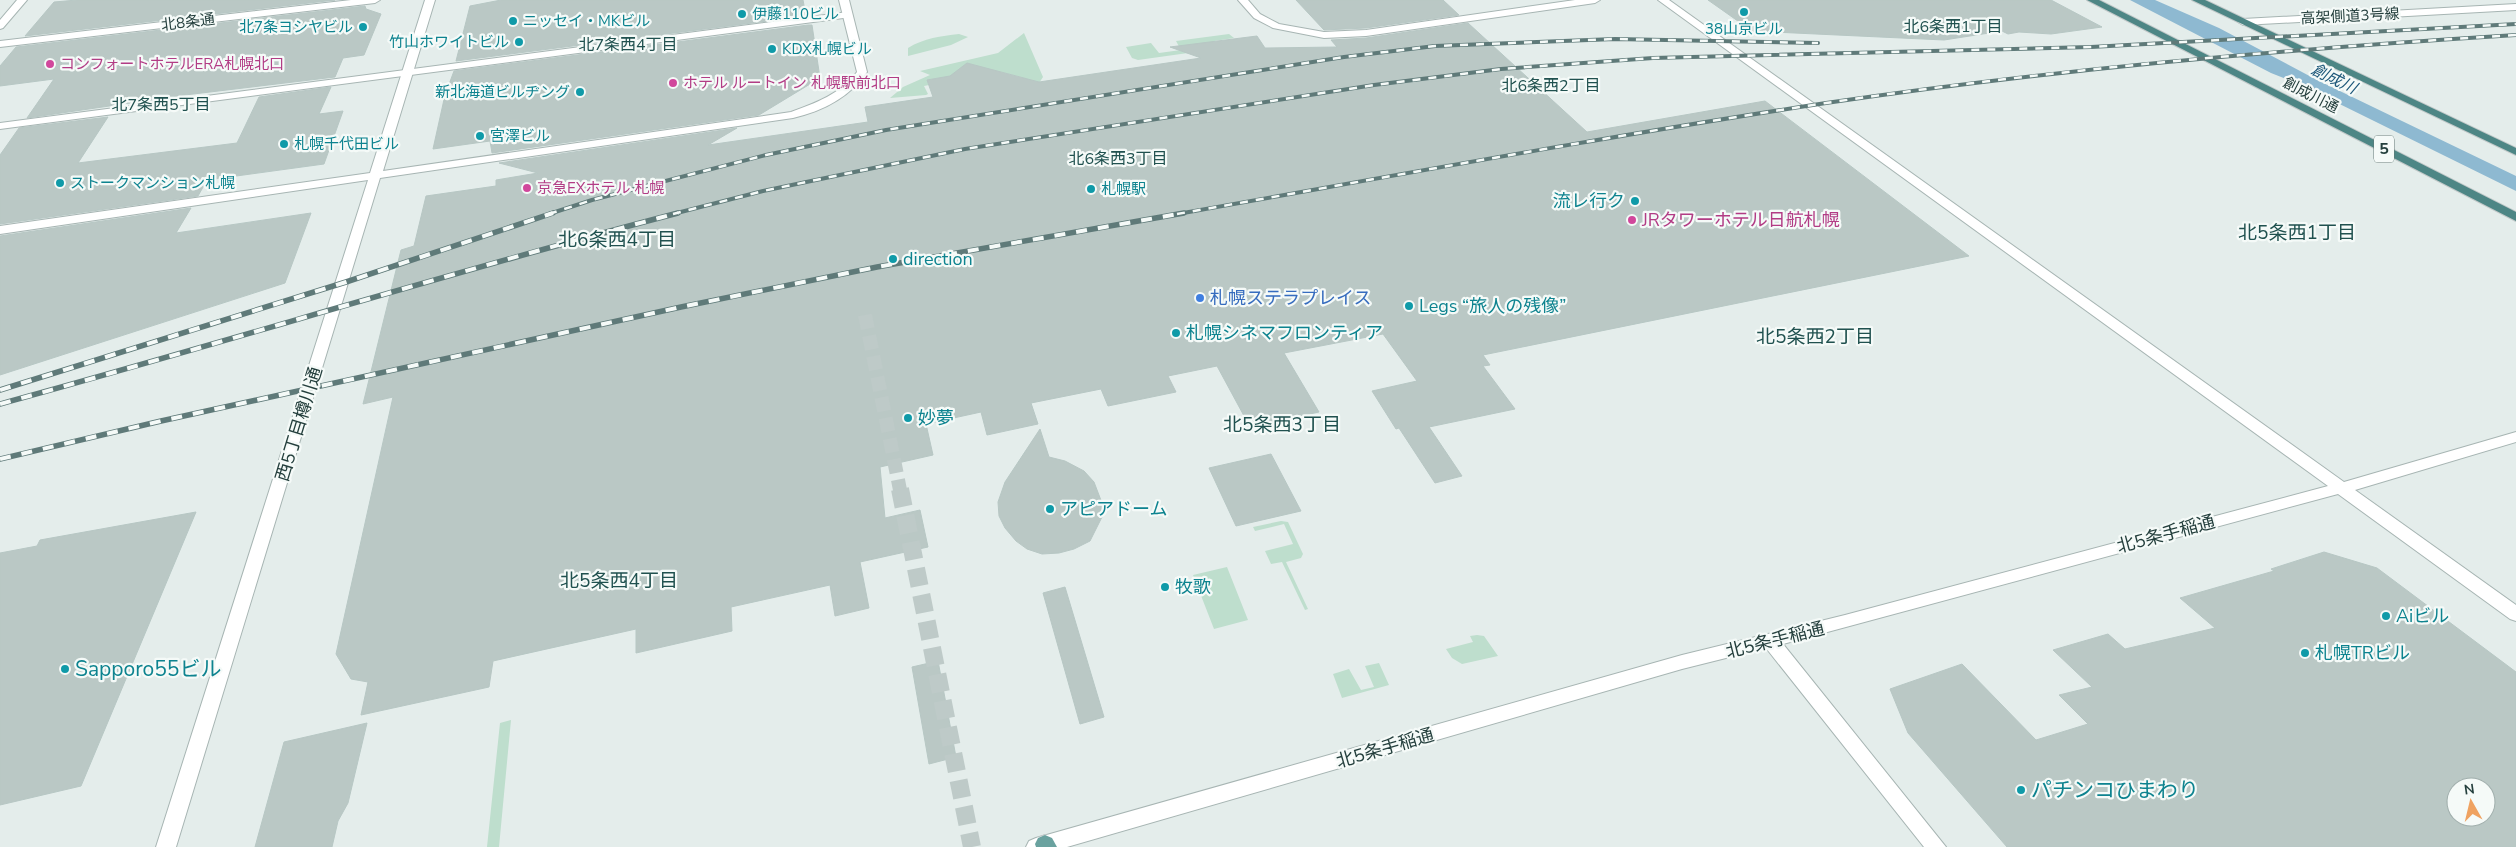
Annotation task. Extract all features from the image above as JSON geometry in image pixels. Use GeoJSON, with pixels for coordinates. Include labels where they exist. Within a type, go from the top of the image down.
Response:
{"type":"FeatureCollection","features":[{"type":"Feature","properties":{"kind":"highway","name":"創成川通"},"geometry":{"type":"LineString","coordinates":[[2092,0],[2516,217]]}},
{"type":"Feature","properties":{"kind":"highway"},"geometry":{"type":"LineString","coordinates":[[2197,0],[2516,152]]}},
{"type":"Feature","properties":{"kind":"street"},"geometry":{"type":"LineString","coordinates":[[0,26],[22,0]]}},
{"type":"Feature","properties":{"kind":"street","name":"北8条通"},"geometry":{"type":"LineString","coordinates":[[0,44],[375,0]]}},
{"type":"Feature","properties":{"kind":"street","name":"西5丁目樽川通"},"geometry":{"type":"LineString","coordinates":[[166,847],[430,0]]}},
{"type":"Feature","properties":{"kind":"street"},"geometry":{"type":"LineString","coordinates":[[0,230],[793,114],[842,94],[853,86],[862,72],[844,0]]}},
{"type":"Feature","properties":{"kind":"street"},"geometry":{"type":"LineString","coordinates":[[1243,0],[1257,16],[1276,26],[1324,35],[1366,33],[1595,0]]}},
{"type":"Feature","properties":{"kind":"street"},"geometry":{"type":"LineString","coordinates":[[1663,0],[2516,614]]}},
{"type":"Feature","properties":{"kind":"street","name":"高架側道3号線"},"geometry":{"type":"LineString","coordinates":[[2243,22],[2516,7]]}},
{"type":"Feature","properties":{"kind":"street"},"geometry":{"type":"LineString","coordinates":[[0,126],[848,15]]}},
{"type":"Feature","properties":{"kind":"street","name":"北5条手稲通"},"geometry":{"type":"LineString","coordinates":[[1043,846],[1682,662],[1770,641],[2342,488],[2516,437]]}},
{"type":"Feature","properties":{"kind":"street"},"geometry":{"type":"LineString","coordinates":[[1770,641],[1936,847]]}},
{"type":"Feature","properties":{"kind":"green space"},"geometry":{"type":"Polygon","coordinates":[[[1024,33],[1043,77],[1039,83],[1006,86],[1020,77],[1001,72],[964,77],[963,75],[928,80],[929,85],[924,86],[928,94],[926,95],[890,98],[903,87],[930,75],[920,71],[998,53],[1024,33]]]}},
{"type":"Feature","properties":{"kind":"green space"},"geometry":{"type":"Polygon","coordinates":[[[959,34],[968,37],[951,45],[908,56],[908,48],[920,42],[959,34]]]}},
{"type":"Feature","properties":{"kind":"green space"},"geometry":{"type":"Polygon","coordinates":[[[1229,34],[1234,38],[1214,41],[1215,43],[1188,53],[1138,60],[1132,58],[1126,47],[1151,43],[1159,53],[1181,50],[1176,41],[1229,34]]]}},
{"type":"Feature","properties":{"kind":"green space"},"geometry":{"type":"Polygon","coordinates":[[[1281,521],[1288,522],[1303,554],[1301,558],[1286,562],[1308,609],[1305,610],[1282,562],[1271,564],[1265,551],[1293,544],[1284,524],[1255,531],[1253,527],[1281,521]]]}},
{"type":"Feature","properties":{"kind":"green space"},"geometry":{"type":"Polygon","coordinates":[[[1227,567],[1248,620],[1214,629],[1193,575],[1227,567]]]}},
{"type":"Feature","properties":{"kind":"green space"},"geometry":{"type":"Polygon","coordinates":[[[1470,636],[1484,636],[1498,656],[1462,664],[1452,658],[1446,649],[1473,642],[1470,636]]]}},
{"type":"Feature","properties":{"kind":"green space"},"geometry":{"type":"Polygon","coordinates":[[[1379,663],[1389,685],[1342,698],[1333,674],[1349,669],[1361,690],[1374,687],[1365,666],[1379,663]]]}},
{"type":"Feature","properties":{"kind":"green space"},"geometry":{"type":"Polygon","coordinates":[[[511,720],[499,847],[487,847],[500,723],[511,720]]]}},
{"type":"Feature","properties":{"kind":"water"},"geometry":{"type":"Polygon","coordinates":[[[2130,0],[2155,0],[2219,28],[2317,80],[2516,176],[2516,191],[2299,84],[2271,73],[2130,0]]]}},
{"type":"Feature","properties":{"kind":"building"},"geometry":{"type":"Polygon","coordinates":[[[77,0],[335,0],[25,36],[54,2],[77,0]]]}},
{"type":"Feature","properties":{"kind":"building"},"geometry":{"type":"Polygon","coordinates":[[[501,0],[803,0],[806,16],[456,61],[470,6],[501,0]]]}},
{"type":"Feature","properties":{"kind":"building"},"geometry":{"type":"Polygon","coordinates":[[[1296,0],[1443,0],[1459,15],[1366,28],[1324,30],[1296,0]]]}},
{"type":"Feature","properties":{"kind":"building"},"geometry":{"type":"Polygon","coordinates":[[[1708,0],[2051,0],[2102,27],[2051,34],[2019,32],[2008,34],[2002,31],[1944,40],[1752,31],[1708,0]]]}},
{"type":"Feature","properties":{"kind":"building"},"geometry":{"type":"Polygon","coordinates":[[[365,6],[366,9],[381,14],[364,55],[343,58],[335,77],[185,95],[27,118],[54,79],[0,86],[0,66],[16,47],[365,6]]]}},
{"type":"Feature","properties":{"kind":"building"},"geometry":{"type":"Polygon","coordinates":[[[1468,23],[1587,132],[1765,101],[1969,256],[1483,355],[1490,365],[1483,366],[1515,409],[1429,427],[1462,476],[1435,483],[1399,428],[1396,429],[1372,391],[1417,381],[1383,334],[1284,353],[1319,412],[1250,427],[1217,366],[1168,376],[1176,392],[1108,406],[1101,389],[1031,403],[1038,424],[987,435],[981,412],[926,424],[933,455],[880,467],[885,518],[920,510],[928,547],[860,562],[869,608],[835,616],[830,585],[731,607],[732,631],[636,653],[636,629],[493,661],[489,687],[361,715],[368,682],[351,679],[336,654],[393,397],[363,404],[401,250],[414,246],[426,196],[496,186],[496,180],[538,173],[499,163],[737,128],[708,145],[868,122],[865,107],[933,97],[927,80],[950,76],[967,63],[1039,82],[1201,58],[1170,47],[1257,36],[1265,48],[1337,47],[1331,40],[1366,38],[1468,23]]]}},
{"type":"Feature","properties":{"kind":"building"},"geometry":{"type":"Polygon","coordinates":[[[812,25],[820,78],[759,115],[492,153],[490,141],[433,149],[445,95],[454,71],[812,25]]]}},
{"type":"Feature","properties":{"kind":"building"},"geometry":{"type":"Polygon","coordinates":[[[331,87],[319,114],[343,111],[324,164],[207,180],[198,196],[0,224],[0,155],[19,128],[108,117],[78,163],[237,143],[259,97],[331,87]]]}},
{"type":"Feature","properties":{"kind":"building"},"geometry":{"type":"Polygon","coordinates":[[[191,208],[176,233],[311,213],[285,283],[0,375],[0,236],[191,208]]]}},
{"type":"Feature","properties":{"kind":"building","name":"アピアドーム"},"geometry":{"type":"Polygon","coordinates":[[[1040,429],[1049,457],[1065,461],[1084,471],[1094,482],[1102,503],[1103,515],[1090,541],[1074,549],[1059,553],[1042,554],[1027,549],[1016,541],[1005,528],[999,516],[998,502],[1005,482],[1040,429]]]}},
{"type":"Feature","properties":{"kind":"building"},"geometry":{"type":"Polygon","coordinates":[[[1271,454],[1301,511],[1236,526],[1209,468],[1271,454]]]}},
{"type":"Feature","properties":{"kind":"building","name":"Sapporo55ビル"},"geometry":{"type":"Polygon","coordinates":[[[196,512],[81,786],[0,805],[0,553],[37,546],[40,540],[196,512]]]}},
{"type":"Feature","properties":{"kind":"building"},"geometry":{"type":"Polygon","coordinates":[[[2324,552],[2377,568],[2516,672],[2516,847],[2007,847],[1908,733],[1890,689],[1962,664],[2036,740],[2088,724],[2059,695],[2092,687],[2053,650],[2108,634],[2125,649],[2215,628],[2180,598],[2274,571],[2271,569],[2324,552]]]}},
{"type":"Feature","properties":{"kind":"building"},"geometry":{"type":"Polygon","coordinates":[[[1065,587],[1104,717],[1080,724],[1043,593],[1065,587]]]}},
{"type":"Feature","properties":{"kind":"building"},"geometry":{"type":"Polygon","coordinates":[[[938,661],[956,757],[929,764],[912,667],[938,661]]]}},
{"type":"Feature","properties":{"kind":"building"},"geometry":{"type":"Polygon","coordinates":[[[367,723],[348,803],[338,821],[332,847],[255,847],[284,742],[367,723]]]}},
{"type":"Feature","properties":{"kind":"tunnel"},"geometry":{"type":"LineString","coordinates":[[865,315],[900,490]]}},
{"type":"Feature","properties":{"kind":"tunnel"},"geometry":{"type":"LineString","coordinates":[[900,489],[972,847]]}},
{"type":"Feature","properties":{"kind":"railway"},"geometry":{"type":"LineString","coordinates":[[673,214],[763,191],[965,149],[1374,85],[1501,69],[1653,58],[2091,47],[2516,24]]}},
{"type":"Feature","properties":{"kind":"railway"},"geometry":{"type":"LineString","coordinates":[[1177,214],[1663,129],[1912,91],[2084,70],[2343,47],[2516,35]]}},
{"type":"Feature","properties":{"kind":"railway"},"geometry":{"type":"LineString","coordinates":[[549,214],[592,200],[766,155],[886,130],[1344,57],[1435,46],[1615,39],[1818,43]]}},
{"type":"Feature","properties":{"kind":"railway"},"geometry":{"type":"LineString","coordinates":[[0,390],[346,282],[553,213]]}},
{"type":"Feature","properties":{"kind":"railway"},"geometry":{"type":"LineString","coordinates":[[0,404],[508,259],[678,213]]}},
{"type":"Feature","properties":{"kind":"railway"},"geometry":{"type":"LineString","coordinates":[[0,459],[161,421],[681,307],[877,267],[1184,213]]}},
{"type":"Feature","properties":{"kind":"place","name":"38山京ビル"},"geometry":{"type":"Point","coordinates":[1744,12]}},
{"type":"Feature","properties":{"kind":"place","name":"伊藤110ビル"},"geometry":{"type":"Point","coordinates":[742,14]}},
{"type":"Feature","properties":{"kind":"place","name":"ニッセイ・MKビル"},"geometry":{"type":"Point","coordinates":[513,21]}},
{"type":"Feature","properties":{"kind":"place","name":"北7条ヨシヤビル"},"geometry":{"type":"Point","coordinates":[363,27]}},
{"type":"Feature","properties":{"kind":"place","name":"竹山ホワイトビル"},"geometry":{"type":"Point","coordinates":[519,42]}},
{"type":"Feature","properties":{"kind":"place","name":"KDX札幌ビル"},"geometry":{"type":"Point","coordinates":[772,49]}},
{"type":"Feature","properties":{"kind":"place","name":"コンフォートホテルERA札幌北口"},"geometry":{"type":"Point","coordinates":[50,64]}},
{"type":"Feature","properties":{"kind":"place","name":"ホテル ルートイン 札幌駅前北口"},"geometry":{"type":"Point","coordinates":[673,83]}},
{"type":"Feature","properties":{"kind":"place","name":"新北海道ビルヂング"},"geometry":{"type":"Point","coordinates":[580,92]}},
{"type":"Feature","properties":{"kind":"place","name":"宮澤ビル"},"geometry":{"type":"Point","coordinates":[480,136]}},
{"type":"Feature","properties":{"kind":"place","name":"札幌千代田ビル"},"geometry":{"type":"Point","coordinates":[284,144]}},
{"type":"Feature","properties":{"kind":"place","name":"ストークマンション札幌"},"geometry":{"type":"Point","coordinates":[60,183]}},
{"type":"Feature","properties":{"kind":"place","name":"京急EXホテル 札幌"},"geometry":{"type":"Point","coordinates":[527,188]}},
{"type":"Feature","properties":{"kind":"place","name":"札幌駅"},"geometry":{"type":"Point","coordinates":[1091,189]}},
{"type":"Feature","properties":{"kind":"place","name":"流レ行ク"},"geometry":{"type":"Point","coordinates":[1635,201]}},
{"type":"Feature","properties":{"kind":"place","name":"JRタワーホテル日航札幌"},"geometry":{"type":"Point","coordinates":[1632,220]}},
{"type":"Feature","properties":{"kind":"place","name":"direction"},"geometry":{"type":"Point","coordinates":[893,259]}},
{"type":"Feature","properties":{"kind":"place","name":"札幌ステラプレイス"},"geometry":{"type":"Point","coordinates":[1200,298]}},
{"type":"Feature","properties":{"kind":"place","name":"Legs “旅人の残像”"},"geometry":{"type":"Point","coordinates":[1409,306]}},
{"type":"Feature","properties":{"kind":"place","name":"札幌シネマフロンティア"},"geometry":{"type":"Point","coordinates":[1176,333]}},
{"type":"Feature","properties":{"kind":"place","name":"妙夢"},"geometry":{"type":"Point","coordinates":[908,418]}},
{"type":"Feature","properties":{"kind":"place","name":"アピアドーム"},"geometry":{"type":"Point","coordinates":[1050,509]}},
{"type":"Feature","properties":{"kind":"place","name":"牧歌"},"geometry":{"type":"Point","coordinates":[1165,587]}},
{"type":"Feature","properties":{"kind":"place","name":"Aiビル"},"geometry":{"type":"Point","coordinates":[2386,616]}},
{"type":"Feature","properties":{"kind":"place","name":"札幌TRビル"},"geometry":{"type":"Point","coordinates":[2305,653]}},
{"type":"Feature","properties":{"kind":"place","name":"Sapporo55ビル"},"geometry":{"type":"Point","coordinates":[65,669]}},
{"type":"Feature","properties":{"kind":"place","name":"パチンコひまわり"},"geometry":{"type":"Point","coordinates":[2021,790]}},
{"type":"Feature","properties":{"kind":"district","name":"北6条西1丁目"},"geometry":{"type":"Point","coordinates":[1953,27]}},
{"type":"Feature","properties":{"kind":"district","name":"北7条西4丁目"},"geometry":{"type":"Point","coordinates":[628,45]}},
{"type":"Feature","properties":{"kind":"district","name":"北6条西2丁目"},"geometry":{"type":"Point","coordinates":[1551,86]}},
{"type":"Feature","properties":{"kind":"district","name":"北7条西5丁目"},"geometry":{"type":"Point","coordinates":[161,105]}},
{"type":"Feature","properties":{"kind":"district","name":"北6条西3丁目"},"geometry":{"type":"Point","coordinates":[1118,159]}},
{"type":"Feature","properties":{"kind":"district","name":"北5条西1丁目"},"geometry":{"type":"Point","coordinates":[2297,233]}},
{"type":"Feature","properties":{"kind":"district","name":"北6条西4丁目"},"geometry":{"type":"Point","coordinates":[617,240]}},
{"type":"Feature","properties":{"kind":"district","name":"北5条西2丁目"},"geometry":{"type":"Point","coordinates":[1815,337]}},
{"type":"Feature","properties":{"kind":"district","name":"北5条西3丁目"},"geometry":{"type":"Point","coordinates":[1282,425]}},
{"type":"Feature","properties":{"kind":"district","name":"北5条西4丁目"},"geometry":{"type":"Point","coordinates":[619,581]}},
{"type":"Feature","properties":{"kind":"water label","name":"創成川"},"geometry":{"type":"Point","coordinates":[2334,79]}}]}
